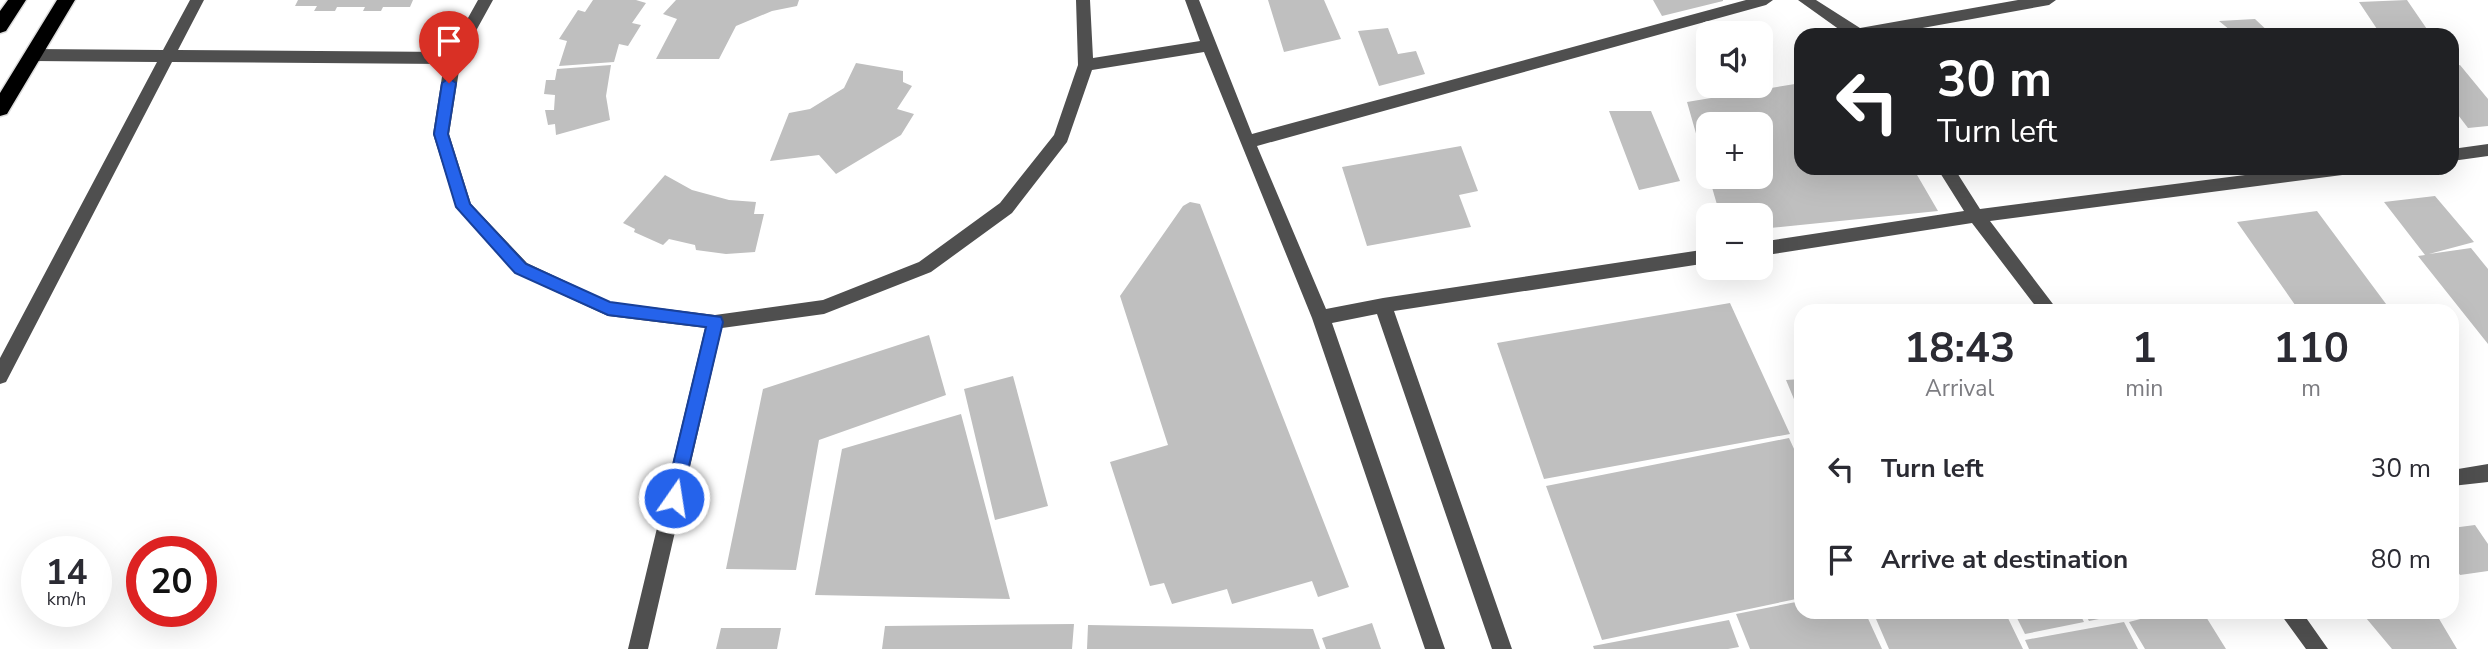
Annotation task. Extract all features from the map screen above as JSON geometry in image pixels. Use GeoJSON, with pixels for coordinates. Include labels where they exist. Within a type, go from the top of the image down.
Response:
{"type":"FeatureCollection","features":[{"type":"Feature","properties":{"kind":"highway"},"geometry":{"type":"LineString","coordinates":[[0,26],[16,0]]}},
{"type":"Feature","properties":{"kind":"highway"},"geometry":{"type":"LineString","coordinates":[[0,109],[66,0]]}},
{"type":"Feature","properties":{"kind":"street"},"geometry":{"type":"LineString","coordinates":[[0,376],[197,0]]}},
{"type":"Feature","properties":{"kind":"street"},"geometry":{"type":"LineString","coordinates":[[486,0],[453,58],[441,134],[464,207],[521,268],[608,309],[715,322],[824,307],[925,267],[1006,208],[1061,138],[1086,65],[1083,0]]}},
{"type":"Feature","properties":{"kind":"street"},"geometry":{"type":"LineString","coordinates":[[1192,0],[1247,142],[1321,318],[1435,649]]}},
{"type":"Feature","properties":{"kind":"street"},"geometry":{"type":"LineString","coordinates":[[1247,142],[1766,0]]}},
{"type":"Feature","properties":{"kind":"street"},"geometry":{"type":"LineString","coordinates":[[1805,0],[1849,28]]}},
{"type":"Feature","properties":{"kind":"street"},"geometry":{"type":"LineString","coordinates":[[1893,28],[2049,0]]}},
{"type":"Feature","properties":{"kind":"street"},"geometry":{"type":"LineString","coordinates":[[1086,65],[1209,44]]}},
{"type":"Feature","properties":{"kind":"street"},"geometry":{"type":"LineString","coordinates":[[33,55],[453,58]]}},
{"type":"Feature","properties":{"kind":"street"},"geometry":{"type":"LineString","coordinates":[[2459,154],[2488,150]]}},
{"type":"Feature","properties":{"kind":"street"},"geometry":{"type":"LineString","coordinates":[[1950,175],[1976,216],[2045,304]]}},
{"type":"Feature","properties":{"kind":"street"},"geometry":{"type":"LineString","coordinates":[[1773,247],[1976,216],[2295,175]]}},
{"type":"Feature","properties":{"kind":"street"},"geometry":{"type":"LineString","coordinates":[[1321,318],[1383,305],[1696,259]]}},
{"type":"Feature","properties":{"kind":"street"},"geometry":{"type":"LineString","coordinates":[[1383,305],[1502,649]]}},
{"type":"Feature","properties":{"kind":"street"},"geometry":{"type":"LineString","coordinates":[[638,649],[715,322]]}},
{"type":"Feature","properties":{"kind":"street"},"geometry":{"type":"LineString","coordinates":[[2459,477],[2488,473]]}},
{"type":"Feature","properties":{"kind":"street"},"geometry":{"type":"LineString","coordinates":[[2294,619],[2318,649]]}},
{"type":"Feature","properties":{"kind":"building"},"geometry":{"type":"Polygon","coordinates":[[[298,0],[413,0],[410,7],[383,7],[381,11],[363,11],[365,7],[337,7],[335,11],[314,11],[317,6],[295,6],[298,0]]]}},
{"type":"Feature","properties":{"kind":"building"},"geometry":{"type":"Polygon","coordinates":[[[593,0],[636,0],[646,3],[632,23],[641,25],[628,46],[619,44],[614,62],[559,66],[567,41],[559,39],[578,10],[585,12],[593,0]]]}},
{"type":"Feature","properties":{"kind":"building"},"geometry":{"type":"Polygon","coordinates":[[[676,0],[799,0],[797,6],[772,11],[736,26],[719,59],[656,59],[677,19],[663,14],[676,0]]]}},
{"type":"Feature","properties":{"kind":"building"},"geometry":{"type":"Polygon","coordinates":[[[1268,0],[1324,0],[1341,39],[1284,52],[1268,0]]]}},
{"type":"Feature","properties":{"kind":"building"},"geometry":{"type":"Polygon","coordinates":[[[1653,0],[1723,0],[1723,1],[1662,16],[1653,0]]]}},
{"type":"Feature","properties":{"kind":"building"},"geometry":{"type":"Polygon","coordinates":[[[2407,0],[2426,28],[2376,28],[2359,2],[2407,0]]]}},
{"type":"Feature","properties":{"kind":"building"},"geometry":{"type":"Polygon","coordinates":[[[2255,19],[2265,28],[2228,28],[2219,21],[2255,19]]]}},
{"type":"Feature","properties":{"kind":"building"},"geometry":{"type":"Polygon","coordinates":[[[1388,28],[1398,54],[1416,51],[1425,74],[1379,86],[1358,31],[1388,28]]]}},
{"type":"Feature","properties":{"kind":"building"},"geometry":{"type":"Polygon","coordinates":[[[856,63],[903,71],[903,82],[912,86],[897,109],[914,114],[901,135],[836,174],[819,155],[770,161],[789,113],[810,109],[844,88],[856,63]]]}},
{"type":"Feature","properties":{"kind":"building"},"geometry":{"type":"Polygon","coordinates":[[[611,65],[606,96],[610,120],[556,135],[555,124],[548,125],[545,110],[554,110],[555,95],[544,94],[546,80],[555,80],[557,69],[611,65]]]}},
{"type":"Feature","properties":{"kind":"building"},"geometry":{"type":"Polygon","coordinates":[[[2459,65],[2488,99],[2488,126],[2468,128],[2459,116],[2459,65]]]}},
{"type":"Feature","properties":{"kind":"building"},"geometry":{"type":"Polygon","coordinates":[[[1794,84],[1794,175],[1917,175],[1938,211],[1773,228],[1773,203],[1717,203],[1712,189],[1773,189],[1773,112],[1696,112],[1696,134],[1687,102],[1711,98],[1773,98],[1773,88],[1794,84]]]}},
{"type":"Feature","properties":{"kind":"building"},"geometry":{"type":"Polygon","coordinates":[[[1609,111],[1651,111],[1680,181],[1639,190],[1609,111]]]}},
{"type":"Feature","properties":{"kind":"building"},"geometry":{"type":"Polygon","coordinates":[[[1461,146],[1478,191],[1459,195],[1471,227],[1367,246],[1342,167],[1461,146]]]}},
{"type":"Feature","properties":{"kind":"building"},"geometry":{"type":"Polygon","coordinates":[[[665,175],[692,190],[729,200],[756,202],[754,214],[764,214],[755,252],[726,254],[696,250],[695,245],[669,239],[663,245],[634,232],[635,229],[623,223],[665,175]]]}},
{"type":"Feature","properties":{"kind":"building"},"geometry":{"type":"Polygon","coordinates":[[[2435,196],[2474,242],[2429,254],[2471,248],[2488,269],[2488,344],[2459,304],[2456,304],[2418,256],[2425,255],[2384,202],[2435,196]]]}},
{"type":"Feature","properties":{"kind":"building"},"geometry":{"type":"Polygon","coordinates":[[[1190,202],[1200,204],[1349,587],[1318,597],[1312,581],[1232,604],[1227,589],[1172,604],[1164,583],[1150,586],[1110,462],[1168,445],[1120,296],[1183,206],[1190,202]]]}},
{"type":"Feature","properties":{"kind":"building"},"geometry":{"type":"Polygon","coordinates":[[[2317,211],[2386,304],[2294,304],[2237,222],[2317,211]]]}},
{"type":"Feature","properties":{"kind":"building"},"geometry":{"type":"Polygon","coordinates":[[[1730,303],[1790,434],[1544,479],[1497,343],[1730,303]]]}},
{"type":"Feature","properties":{"kind":"building"},"geometry":{"type":"Polygon","coordinates":[[[929,335],[946,395],[819,440],[796,570],[726,569],[763,389],[929,335]]]}},
{"type":"Feature","properties":{"kind":"building"},"geometry":{"type":"Polygon","coordinates":[[[1013,376],[1048,506],[995,520],[964,389],[1013,376]]]}},
{"type":"Feature","properties":{"kind":"building"},"geometry":{"type":"Polygon","coordinates":[[[1794,379],[1794,399],[1786,380],[1794,379]]]}},
{"type":"Feature","properties":{"kind":"building"},"geometry":{"type":"Polygon","coordinates":[[[961,414],[1010,599],[815,595],[842,449],[961,414]]]}},
{"type":"Feature","properties":{"kind":"building"},"geometry":{"type":"Polygon","coordinates":[[[1789,438],[1794,449],[1794,599],[1602,640],[1546,486],[1789,438]]]}},
{"type":"Feature","properties":{"kind":"building"},"geometry":{"type":"Polygon","coordinates":[[[2475,525],[2488,544],[2488,571],[2459,574],[2459,527],[2475,525]]]}},
{"type":"Feature","properties":{"kind":"building"},"geometry":{"type":"Polygon","coordinates":[[[1794,602],[1794,619],[1868,619],[1882,649],[1750,649],[1736,614],[1794,602]]]}},
{"type":"Feature","properties":{"kind":"building"},"geometry":{"type":"Polygon","coordinates":[[[1876,619],[2008,619],[2023,649],[1889,649],[1876,619]]]}},
{"type":"Feature","properties":{"kind":"building"},"geometry":{"type":"Polygon","coordinates":[[[2018,619],[2082,619],[2084,622],[2025,634],[2018,619]]]}},
{"type":"Feature","properties":{"kind":"building"},"geometry":{"type":"Polygon","coordinates":[[[2140,619],[2207,619],[2226,649],[2145,649],[2129,622],[2140,619]]]}},
{"type":"Feature","properties":{"kind":"building"},"geometry":{"type":"Polygon","coordinates":[[[2367,619],[2439,619],[2457,649],[2392,649],[2367,619]]]}},
{"type":"Feature","properties":{"kind":"building"},"geometry":{"type":"Polygon","coordinates":[[[1729,620],[1739,647],[1594,649],[1593,646],[1729,620]]]}},
{"type":"Feature","properties":{"kind":"building"},"geometry":{"type":"Polygon","coordinates":[[[2124,622],[2138,649],[2029,649],[2025,640],[2124,622]]]}},
{"type":"Feature","properties":{"kind":"building"},"geometry":{"type":"Polygon","coordinates":[[[1372,623],[1381,649],[1326,649],[1322,638],[1372,623]]]}},
{"type":"Feature","properties":{"kind":"building"},"geometry":{"type":"Polygon","coordinates":[[[1074,624],[1072,649],[882,649],[885,626],[1074,624]]]}},
{"type":"Feature","properties":{"kind":"building"},"geometry":{"type":"Polygon","coordinates":[[[1088,625],[1313,629],[1320,649],[1087,649],[1088,625]]]}},
{"type":"Feature","properties":{"kind":"building"},"geometry":{"type":"Polygon","coordinates":[[[721,628],[781,628],[777,649],[716,649],[721,628]]]}},
{"type":"Feature","properties":{"kind":"route"},"geometry":{"type":"LineString","coordinates":[[449,83],[441,134],[464,207],[521,268],[608,309],[715,322],[674,498]]}}]}
